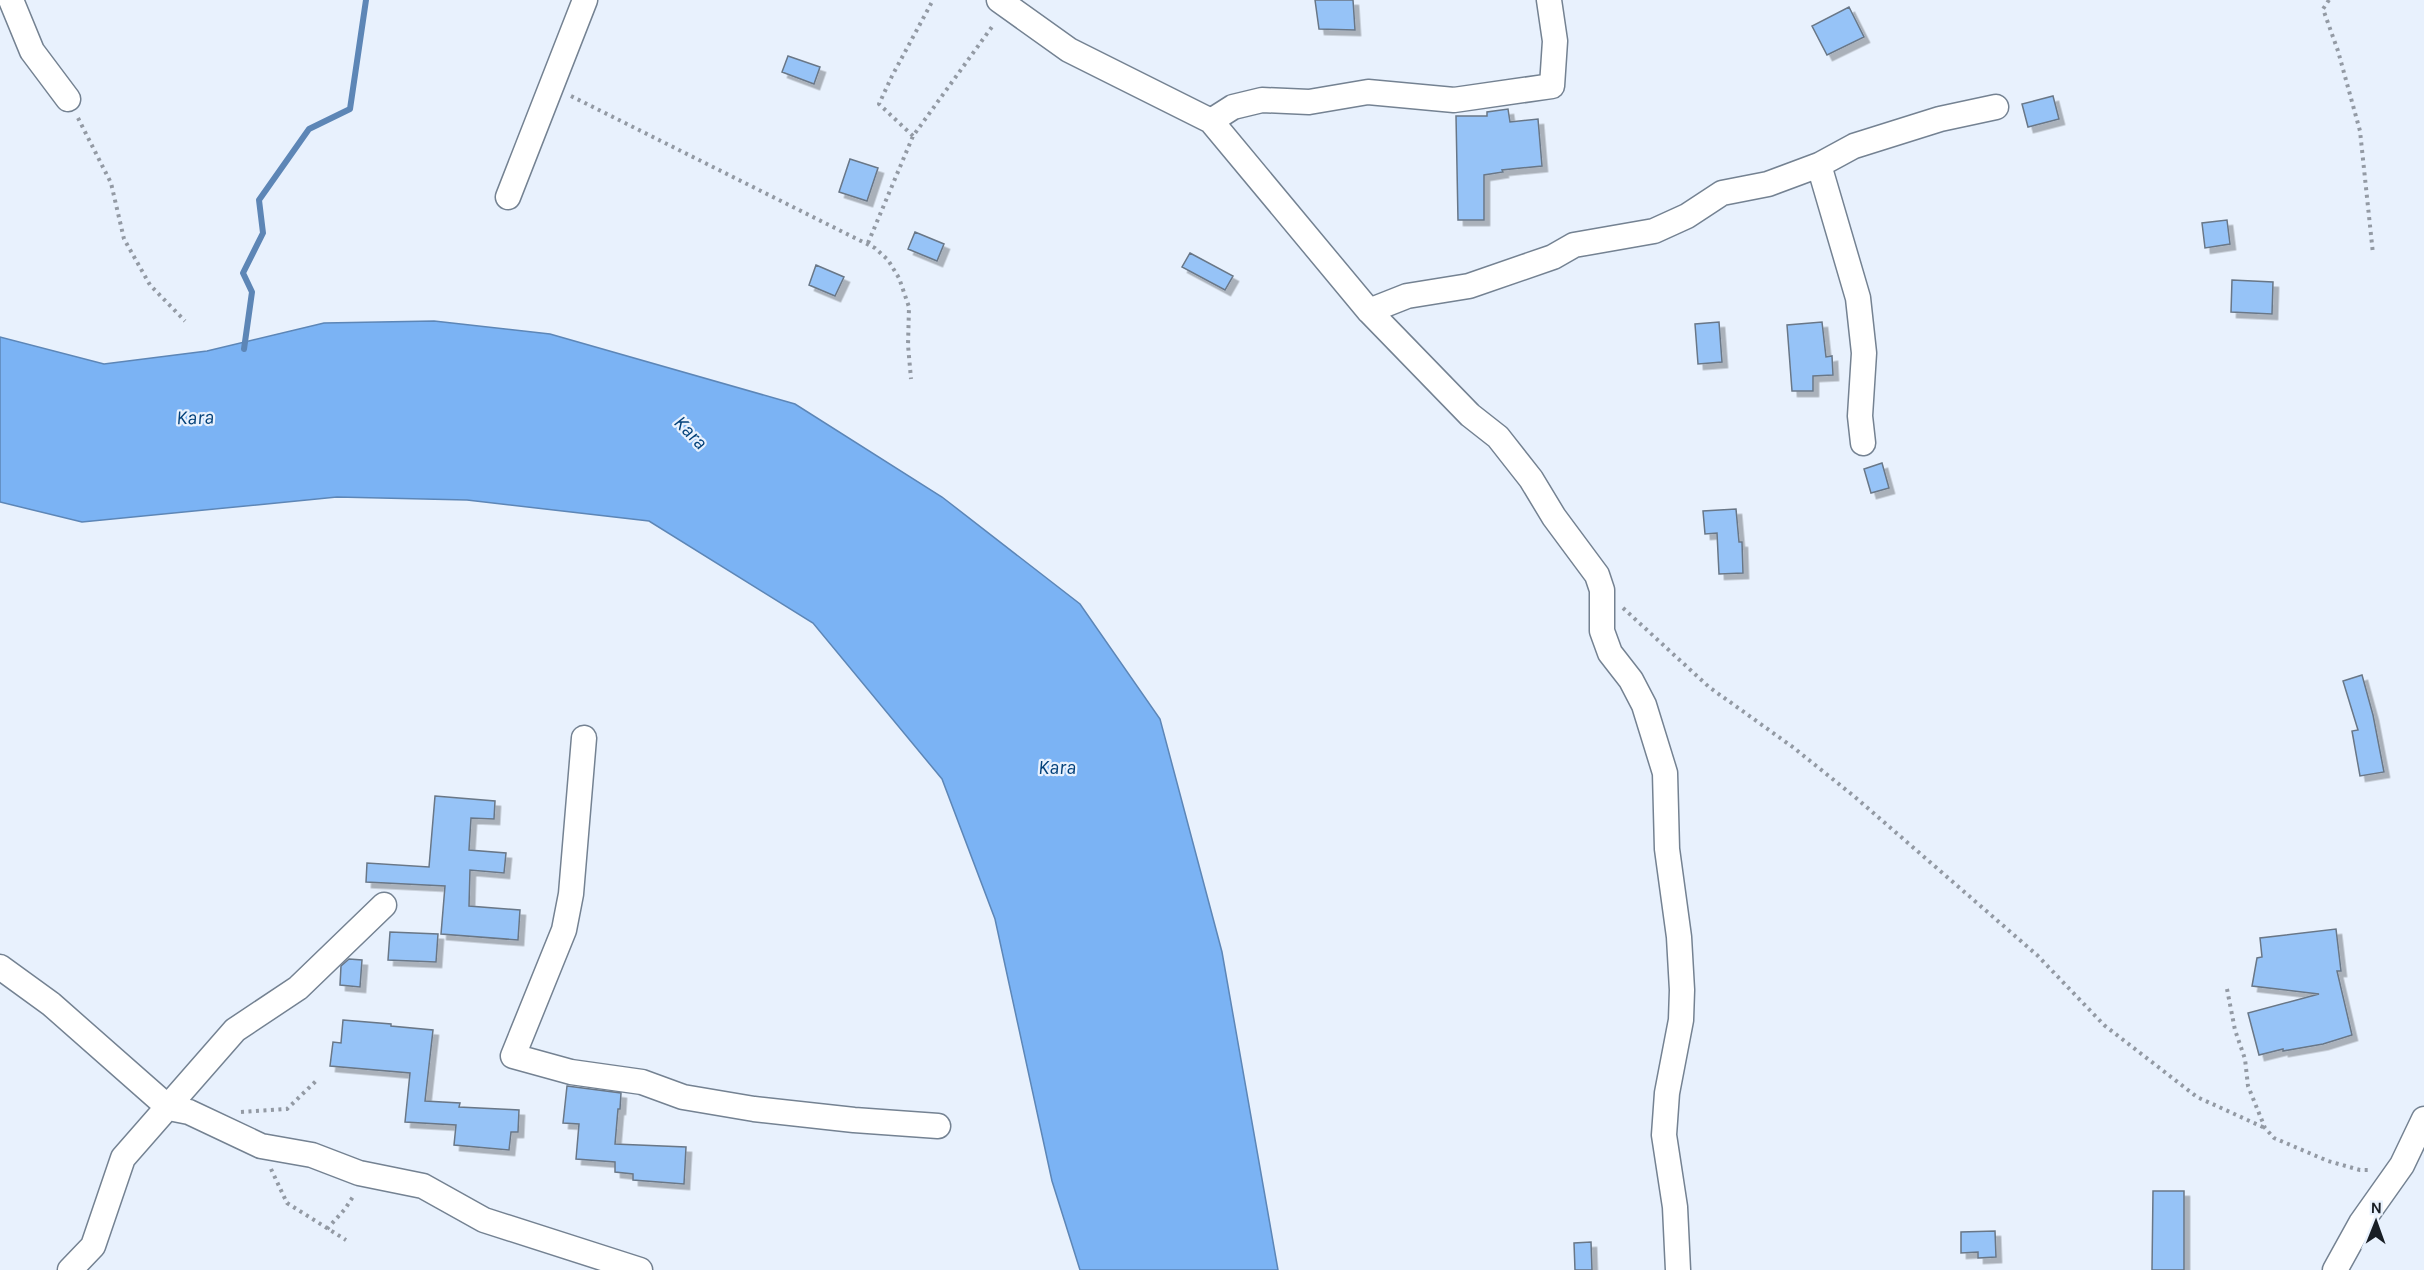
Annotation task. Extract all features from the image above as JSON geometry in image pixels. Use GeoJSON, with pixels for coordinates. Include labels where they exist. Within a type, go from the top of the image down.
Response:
{"type":"FeatureCollection","features":[{"type":"Feature","properties":{"kind":"street"},"geometry":{"type":"LineString","coordinates":[[10,0],[32,51],[68,99]]}},
{"type":"Feature","properties":{"kind":"street"},"geometry":{"type":"LineString","coordinates":[[508,197],[585,0]]}},
{"type":"Feature","properties":{"kind":"street"},"geometry":{"type":"LineString","coordinates":[[1211,121],[1233,107],[1262,100],[1309,102],[1368,92],[1454,100],[1552,86],[1555,41],[1549,0]]}},
{"type":"Feature","properties":{"kind":"street"},"geometry":{"type":"LineString","coordinates":[[1005,2],[1069,50],[1211,121],[1369,311],[1470,415],[1498,437],[1531,479],[1554,517],[1597,575],[1602,590],[1602,631],[1610,653],[1631,680],[1644,705],[1665,773],[1667,849],[1679,937],[1682,990],[1681,1020],[1667,1093],[1664,1135],[1675,1207],[1678,1270]]}},
{"type":"Feature","properties":{"kind":"street"},"geometry":{"type":"LineString","coordinates":[[1369,311],[1407,296],[1469,286],[1553,257],[1574,245],[1654,231],[1687,216],[1722,193],[1768,184],[1819,165],[1854,146],[1940,119],[1996,107]]}},
{"type":"Feature","properties":{"kind":"street"},"geometry":{"type":"LineString","coordinates":[[1819,165],[1858,298],[1864,353],[1860,416],[1863,443]]}},
{"type":"Feature","properties":{"kind":"street"},"geometry":{"type":"LineString","coordinates":[[584,738],[571,894],[564,930],[513,1056],[571,1072],[642,1082],[683,1097],[754,1109],[938,1126]]}},
{"type":"Feature","properties":{"kind":"street"},"geometry":{"type":"LineString","coordinates":[[70,1270],[93,1246],[123,1158],[235,1030],[298,988],[384,905]]}},
{"type":"Feature","properties":{"kind":"street"},"geometry":{"type":"LineString","coordinates":[[0,967],[51,1004],[169,1108],[189,1112],[261,1146],[312,1155],[359,1173],[423,1186],[484,1220],[640,1270]]}},
{"type":"Feature","properties":{"kind":"street"},"geometry":{"type":"LineString","coordinates":[[2335,1270],[2361,1224],[2402,1165],[2424,1119]]}},
{"type":"Feature","properties":{"kind":"path"},"geometry":{"type":"LineString","coordinates":[[913,136],[879,104],[933,0]]}},
{"type":"Feature","properties":{"kind":"path"},"geometry":{"type":"LineString","coordinates":[[2329,0],[2323,9],[2338,51],[2360,130],[2373,254]]}},
{"type":"Feature","properties":{"kind":"path"},"geometry":{"type":"LineString","coordinates":[[868,243],[913,136],[1005,2]]}},
{"type":"Feature","properties":{"kind":"path"},"geometry":{"type":"LineString","coordinates":[[552,87],[868,243],[888,261],[899,278],[909,307],[908,345],[911,379]]}},
{"type":"Feature","properties":{"kind":"path"},"geometry":{"type":"LineString","coordinates":[[68,99],[111,183],[124,239],[150,285],[185,321]]}},
{"type":"Feature","properties":{"kind":"path"},"geometry":{"type":"LineString","coordinates":[[1602,590],[1641,622],[1709,687],[1794,748],[1931,863],[2037,955],[2104,1025],[2197,1097],[2265,1128]]}},
{"type":"Feature","properties":{"kind":"path"},"geometry":{"type":"LineString","coordinates":[[2227,989],[2235,1030],[2245,1059],[2248,1086],[2265,1128],[2274,1138],[2328,1161],[2360,1170],[2388,1171],[2402,1165]]}},
{"type":"Feature","properties":{"kind":"path"},"geometry":{"type":"LineString","coordinates":[[234,1113],[287,1109],[315,1081]]}},
{"type":"Feature","properties":{"kind":"path"},"geometry":{"type":"LineString","coordinates":[[261,1146],[286,1203],[346,1240]]}},
{"type":"Feature","properties":{"kind":"path"},"geometry":{"type":"LineString","coordinates":[[327,1229],[354,1196],[359,1173]]}},
{"type":"Feature","properties":{"kind":"water","name":"Kara"},"geometry":{"type":"Polygon","coordinates":[[[434,321],[550,334],[795,404],[942,497],[1080,604],[1160,719],[1222,952],[1278,1270],[1080,1270],[1052,1181],[995,919],[942,779],[813,623],[649,521],[467,500],[337,497],[82,522],[0,502],[0,337],[104,364],[207,351],[324,323],[434,321]]]}},
{"type":"Feature","properties":{"kind":"building"},"geometry":{"type":"Polygon","coordinates":[[[1315,0],[1353,0],[1355,30],[1319,29],[1315,0]]]}},
{"type":"Feature","properties":{"kind":"building"},"geometry":{"type":"Polygon","coordinates":[[[1849,7],[1864,37],[1827,55],[1812,26],[1849,7]]]}},
{"type":"Feature","properties":{"kind":"building"},"geometry":{"type":"Polygon","coordinates":[[[788,56],[820,67],[814,84],[782,72],[788,56]]]}},
{"type":"Feature","properties":{"kind":"building"},"geometry":{"type":"Polygon","coordinates":[[[2053,96],[2059,119],[2028,127],[2022,104],[2053,96]]]}},
{"type":"Feature","properties":{"kind":"building"},"geometry":{"type":"Polygon","coordinates":[[[1508,109],[1510,122],[1538,119],[1542,166],[1502,170],[1503,172],[1484,175],[1484,220],[1458,220],[1456,116],[1487,116],[1487,112],[1508,109]]]}},
{"type":"Feature","properties":{"kind":"building"},"geometry":{"type":"Polygon","coordinates":[[[850,159],[878,168],[867,201],[839,192],[850,159]]]}},
{"type":"Feature","properties":{"kind":"building"},"geometry":{"type":"Polygon","coordinates":[[[2227,220],[2230,244],[2205,248],[2202,223],[2227,220]]]}},
{"type":"Feature","properties":{"kind":"building"},"geometry":{"type":"Polygon","coordinates":[[[915,232],[944,244],[937,261],[908,249],[915,232]]]}},
{"type":"Feature","properties":{"kind":"building"},"geometry":{"type":"Polygon","coordinates":[[[1190,253],[1233,276],[1225,290],[1182,267],[1190,253]]]}},
{"type":"Feature","properties":{"kind":"building"},"geometry":{"type":"Polygon","coordinates":[[[816,265],[844,277],[835,296],[809,285],[816,265]]]}},
{"type":"Feature","properties":{"kind":"building"},"geometry":{"type":"Polygon","coordinates":[[[2232,280],[2273,282],[2272,314],[2231,312],[2232,280]]]}},
{"type":"Feature","properties":{"kind":"building"},"geometry":{"type":"Polygon","coordinates":[[[1719,322],[1722,362],[1698,364],[1695,324],[1719,322]]]}},
{"type":"Feature","properties":{"kind":"building"},"geometry":{"type":"Polygon","coordinates":[[[1822,322],[1826,357],[1832,356],[1833,375],[1813,376],[1813,391],[1792,391],[1787,325],[1822,322]]]}},
{"type":"Feature","properties":{"kind":"building"},"geometry":{"type":"Polygon","coordinates":[[[1882,463],[1889,488],[1871,493],[1864,469],[1882,463]]]}},
{"type":"Feature","properties":{"kind":"building"},"geometry":{"type":"Polygon","coordinates":[[[1736,509],[1739,542],[1742,542],[1743,573],[1719,574],[1717,533],[1705,534],[1703,511],[1736,509]]]}},
{"type":"Feature","properties":{"kind":"building"},"geometry":{"type":"Polygon","coordinates":[[[2362,675],[2373,715],[2384,772],[2360,776],[2352,731],[2358,730],[2343,681],[2362,675]]]}},
{"type":"Feature","properties":{"kind":"building"},"geometry":{"type":"Polygon","coordinates":[[[435,796],[495,801],[494,819],[471,818],[469,850],[506,853],[504,873],[470,870],[469,906],[520,910],[518,940],[441,934],[445,886],[366,882],[367,863],[429,867],[435,796]]]}},
{"type":"Feature","properties":{"kind":"building"},"geometry":{"type":"Polygon","coordinates":[[[2336,929],[2341,971],[2337,971],[2352,1035],[2323,1044],[2283,1051],[2283,1049],[2259,1055],[2248,1013],[2319,994],[2252,986],[2257,958],[2262,957],[2260,938],[2336,929]]]}},
{"type":"Feature","properties":{"kind":"building"},"geometry":{"type":"Polygon","coordinates":[[[390,932],[438,934],[436,962],[388,960],[390,932]]]}},
{"type":"Feature","properties":{"kind":"building"},"geometry":{"type":"Polygon","coordinates":[[[349,959],[362,960],[360,987],[340,985],[341,966],[349,959]]]}},
{"type":"Feature","properties":{"kind":"building"},"geometry":{"type":"Polygon","coordinates":[[[343,1020],[433,1030],[425,1101],[460,1103],[459,1107],[519,1110],[518,1132],[511,1132],[509,1150],[454,1145],[456,1125],[405,1122],[410,1073],[330,1066],[333,1042],[341,1043],[343,1020]]]}},
{"type":"Feature","properties":{"kind":"building"},"geometry":{"type":"Polygon","coordinates":[[[567,1086],[621,1093],[615,1144],[686,1147],[684,1184],[633,1180],[633,1174],[615,1172],[615,1162],[576,1159],[579,1124],[563,1123],[567,1086]]]}},
{"type":"Feature","properties":{"kind":"building"},"geometry":{"type":"Polygon","coordinates":[[[2153,1191],[2184,1191],[2184,1270],[2152,1270],[2153,1191]]]}},
{"type":"Feature","properties":{"kind":"building"},"geometry":{"type":"Polygon","coordinates":[[[1995,1231],[1996,1257],[1978,1258],[1978,1252],[1961,1253],[1961,1232],[1995,1231]]]}},
{"type":"Feature","properties":{"kind":"building"},"geometry":{"type":"Polygon","coordinates":[[[1591,1242],[1592,1270],[1575,1270],[1574,1243],[1591,1242]]]}},
{"type":"Feature","properties":{"kind":"waterway"},"geometry":{"type":"LineString","coordinates":[[244,349],[252,292],[243,273],[263,233],[259,200],[309,129],[350,109],[366,0]]}}]}
